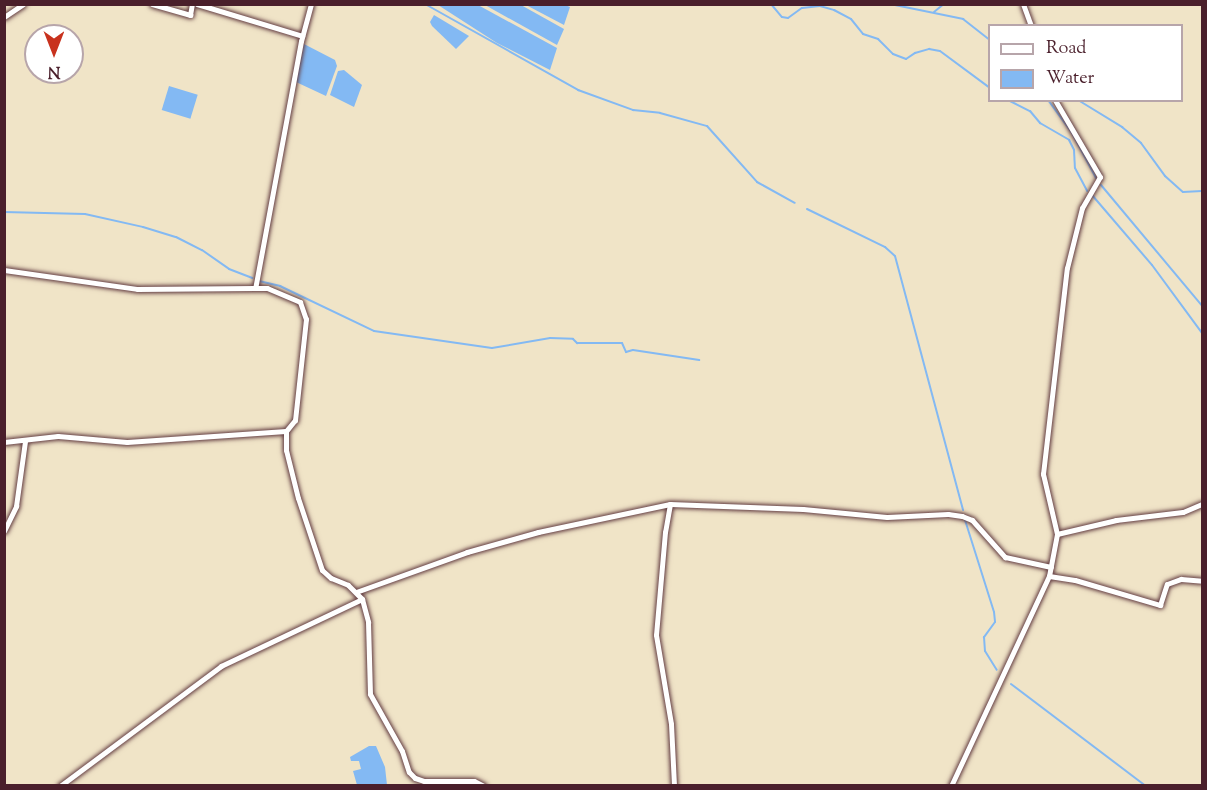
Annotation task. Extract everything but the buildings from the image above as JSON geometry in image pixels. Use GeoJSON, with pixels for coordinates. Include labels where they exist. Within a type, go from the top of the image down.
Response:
{"type":"FeatureCollection","features":[{"type":"Feature","properties":{"kind":"street"},"geometry":{"type":"LineString","coordinates":[[4,17],[23,4]]}},
{"type":"Feature","properties":{"kind":"street"},"geometry":{"type":"LineString","coordinates":[[152,4],[189,15],[192,4]]}},
{"type":"Feature","properties":{"kind":"street"},"geometry":{"type":"LineString","coordinates":[[197,4],[302,36]]}},
{"type":"Feature","properties":{"kind":"street"},"geometry":{"type":"LineString","coordinates":[[255,288],[302,36],[311,4]]}},
{"type":"Feature","properties":{"kind":"street"},"geometry":{"type":"LineString","coordinates":[[1023,4],[1030,24]]}},
{"type":"Feature","properties":{"kind":"street"},"geometry":{"type":"LineString","coordinates":[[951,786],[1049,576],[1057,534],[1043,474],[1067,268],[1082,208],[1100,177],[1056,102]]}},
{"type":"Feature","properties":{"kind":"street"},"geometry":{"type":"LineString","coordinates":[[4,270],[137,289],[267,288],[300,302],[306,319],[295,420],[286,431],[286,450],[298,498],[321,570],[357,592],[362,599],[368,622],[370,694],[402,751],[409,772],[415,778],[424,780],[474,781],[484,786]]}},
{"type":"Feature","properties":{"kind":"street"},"geometry":{"type":"LineString","coordinates":[[4,442],[58,436],[127,442],[286,431]]}},
{"type":"Feature","properties":{"kind":"street"},"geometry":{"type":"LineString","coordinates":[[4,531],[16,506],[25,441]]}},
{"type":"Feature","properties":{"kind":"street"},"geometry":{"type":"LineString","coordinates":[[357,592],[467,552],[538,532],[670,504],[803,509],[887,517],[948,514],[962,516],[972,520],[1005,558],[1051,567]]}},
{"type":"Feature","properties":{"kind":"street"},"geometry":{"type":"LineString","coordinates":[[670,504],[665,532],[656,634],[672,724],[675,786]]}},
{"type":"Feature","properties":{"kind":"street"},"geometry":{"type":"LineString","coordinates":[[1057,534],[1116,520],[1183,512],[1203,504]]}},
{"type":"Feature","properties":{"kind":"street"},"geometry":{"type":"LineString","coordinates":[[1049,576],[1075,580],[1160,605],[1167,584],[1181,579],[1203,581]]}},
{"type":"Feature","properties":{"kind":"street"},"geometry":{"type":"LineString","coordinates":[[60,786],[221,666],[362,599]]}},
{"type":"Feature","properties":{"kind":"water"},"geometry":{"type":"Polygon","coordinates":[[[438,5],[478,5],[557,48],[550,70],[497,43],[438,5]]]}},
{"type":"Feature","properties":{"kind":"water"},"geometry":{"type":"Polygon","coordinates":[[[485,5],[521,5],[564,29],[557,45],[485,5]]]}},
{"type":"Feature","properties":{"kind":"water"},"geometry":{"type":"Polygon","coordinates":[[[526,5],[565,5],[570,7],[564,25],[526,5]]]}},
{"type":"Feature","properties":{"kind":"water"},"geometry":{"type":"Polygon","coordinates":[[[434,15],[469,36],[456,49],[432,26],[430,22],[434,15]]]}},
{"type":"Feature","properties":{"kind":"water"},"geometry":{"type":"Polygon","coordinates":[[[304,44],[335,60],[337,66],[326,96],[296,82],[304,44]]]}},
{"type":"Feature","properties":{"kind":"water"},"geometry":{"type":"Polygon","coordinates":[[[344,70],[362,85],[354,107],[330,95],[338,71],[344,70]]]}},
{"type":"Feature","properties":{"kind":"water"},"geometry":{"type":"Polygon","coordinates":[[[169,86],[198,95],[190,119],[162,110],[169,86]]]}},
{"type":"Feature","properties":{"kind":"water"},"geometry":{"type":"Polygon","coordinates":[[[369,746],[376,746],[385,767],[387,785],[357,785],[353,771],[361,769],[359,761],[351,761],[350,757],[369,746]]]}},
{"type":"Feature","properties":{"kind":"waterway"},"geometry":{"type":"LineString","coordinates":[[425,4],[578,90],[633,110],[660,113],[707,126],[757,182],[795,203]]}},
{"type":"Feature","properties":{"kind":"waterway"},"geometry":{"type":"LineString","coordinates":[[771,4],[782,17],[788,18],[802,8],[820,6],[834,10],[851,19],[863,34],[878,39],[893,54],[906,59],[915,53],[929,49],[940,51],[988,87]]}},
{"type":"Feature","properties":{"kind":"waterway"},"geometry":{"type":"LineString","coordinates":[[890,4],[963,19],[988,38]]}},
{"type":"Feature","properties":{"kind":"waterway"},"geometry":{"type":"LineString","coordinates":[[934,12],[944,4]]}},
{"type":"Feature","properties":{"kind":"waterway"},"geometry":{"type":"LineString","coordinates":[[1012,102],[1030,111],[1040,123],[1069,140],[1074,150],[1075,168],[1087,191]]}},
{"type":"Feature","properties":{"kind":"waterway"},"geometry":{"type":"LineString","coordinates":[[1049,102],[1072,133],[1096,178]]}},
{"type":"Feature","properties":{"kind":"waterway"},"geometry":{"type":"LineString","coordinates":[[1081,102],[1122,127],[1141,143],[1165,176],[1183,192],[1202,191]]}},
{"type":"Feature","properties":{"kind":"waterway"},"geometry":{"type":"LineString","coordinates":[[1101,185],[1202,306]]}},
{"type":"Feature","properties":{"kind":"waterway"},"geometry":{"type":"LineString","coordinates":[[1092,195],[1152,265],[1202,333]]}},
{"type":"Feature","properties":{"kind":"waterway"},"geometry":{"type":"LineString","coordinates":[[807,209],[885,247],[895,256],[963,510]]}},
{"type":"Feature","properties":{"kind":"waterway"},"geometry":{"type":"LineString","coordinates":[[4,212],[85,214],[143,227],[176,237],[202,250],[229,269],[252,278]]}},
{"type":"Feature","properties":{"kind":"waterway"},"geometry":{"type":"LineString","coordinates":[[259,281],[280,286],[374,331],[492,348],[550,338],[573,339],[577,343],[622,343],[626,352],[633,350],[699,360]]}},
{"type":"Feature","properties":{"kind":"waterway"},"geometry":{"type":"LineString","coordinates":[[965,520],[994,612],[995,622],[984,637],[985,651],[997,670]]}},
{"type":"Feature","properties":{"kind":"waterway"},"geometry":{"type":"LineString","coordinates":[[1011,684],[1146,786]]}}]}
